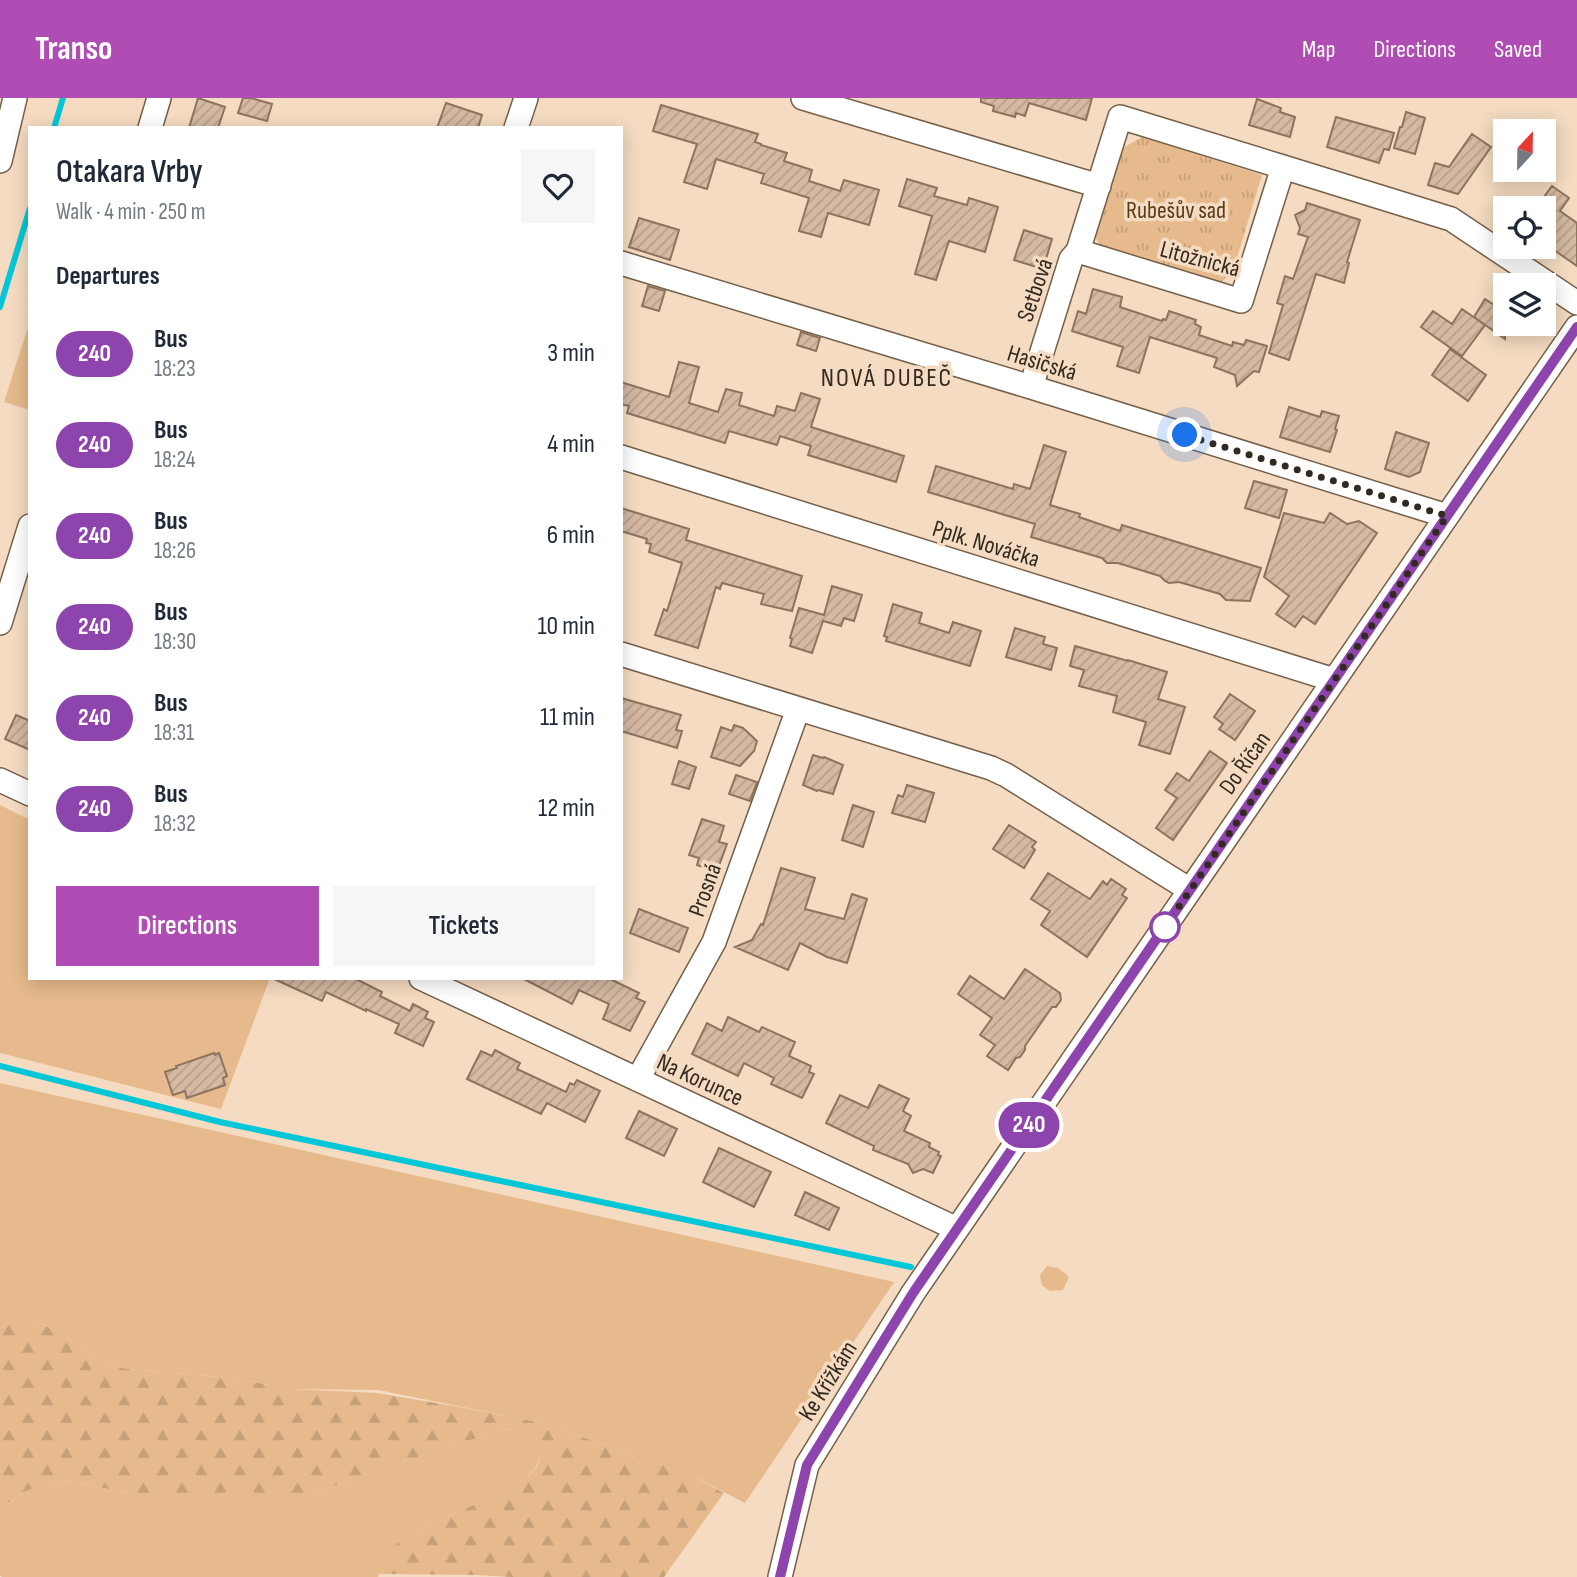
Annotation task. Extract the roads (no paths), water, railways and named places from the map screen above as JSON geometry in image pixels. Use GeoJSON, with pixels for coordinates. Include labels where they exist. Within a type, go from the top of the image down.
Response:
{"type":"FeatureCollection","features":[{"type":"Feature","properties":{"kind":"street"},"geometry":{"type":"LineString","coordinates":[[0,161],[15,98]]}},
{"type":"Feature","properties":{"kind":"street"},"geometry":{"type":"LineString","coordinates":[[151,126],[159,98]]}},
{"type":"Feature","properties":{"kind":"street"},"geometry":{"type":"LineString","coordinates":[[517,126],[526,98]]}},
{"type":"Feature","properties":{"kind":"street"},"geometry":{"type":"LineString","coordinates":[[803,98],[1098,186]]}},
{"type":"Feature","properties":{"kind":"street"},"geometry":{"type":"LineString","coordinates":[[1078,251],[1119,107],[1283,167],[1451,219],[1577,303]]}},
{"type":"Feature","properties":{"kind":"street","name":"Litožnická"},"geometry":{"type":"LineString","coordinates":[[1078,251],[1241,301],[1283,167]]}},
{"type":"Feature","properties":{"kind":"street","name":"Setbová"},"geometry":{"type":"LineString","coordinates":[[1031,387],[1071,259],[1078,251]]}},
{"type":"Feature","properties":{"kind":"street","name":"Hasičská"},"geometry":{"type":"LineString","coordinates":[[623,264],[1447,516]]}},
{"type":"Feature","properties":{"kind":"street","name":"Do Říčan"},"geometry":{"type":"LineString","coordinates":[[957,1229],[1577,327]]}},
{"type":"Feature","properties":{"kind":"street","name":"Pplk. Nováčka"},"geometry":{"type":"LineString","coordinates":[[623,458],[1334,680]]}},
{"type":"Feature","properties":{"kind":"street"},"geometry":{"type":"LineString","coordinates":[[0,623],[5,590],[28,531]]}},
{"type":"Feature","properties":{"kind":"street"},"geometry":{"type":"LineString","coordinates":[[623,654],[991,768],[1190,890]]}},
{"type":"Feature","properties":{"kind":"street","name":"Prosná"},"geometry":{"type":"LineString","coordinates":[[638,1079],[714,942],[798,709]]}},
{"type":"Feature","properties":{"kind":"street"},"geometry":{"type":"LineString","coordinates":[[0,780],[28,793]]}},
{"type":"Feature","properties":{"kind":"street","name":"Na Korunce"},"geometry":{"type":"LineString","coordinates":[[425,980],[957,1229]]}},
{"type":"Feature","properties":{"kind":"street","name":"Ke Křížkám"},"geometry":{"type":"LineString","coordinates":[[780,1577],[807,1465],[913,1293],[957,1229]]}},
{"type":"Feature","properties":{"kind":"waterway"},"geometry":{"type":"LineString","coordinates":[[55,126],[63,98]]}},
{"type":"Feature","properties":{"kind":"waterway"},"geometry":{"type":"LineString","coordinates":[[0,307],[28,215]]}},
{"type":"Feature","properties":{"kind":"waterway"},"geometry":{"type":"LineString","coordinates":[[0,1066],[220,1122],[911,1267]]}},
{"type":"Feature","properties":{"kind":"district","name":"NOVÁ DUBEČ"},"geometry":{"type":"Point","coordinates":[887,378]}},
{"type":"Feature","properties":{"kind":"park label","name":"Rubešův sad"},"geometry":{"type":"Point","coordinates":[1176,210]}}]}
